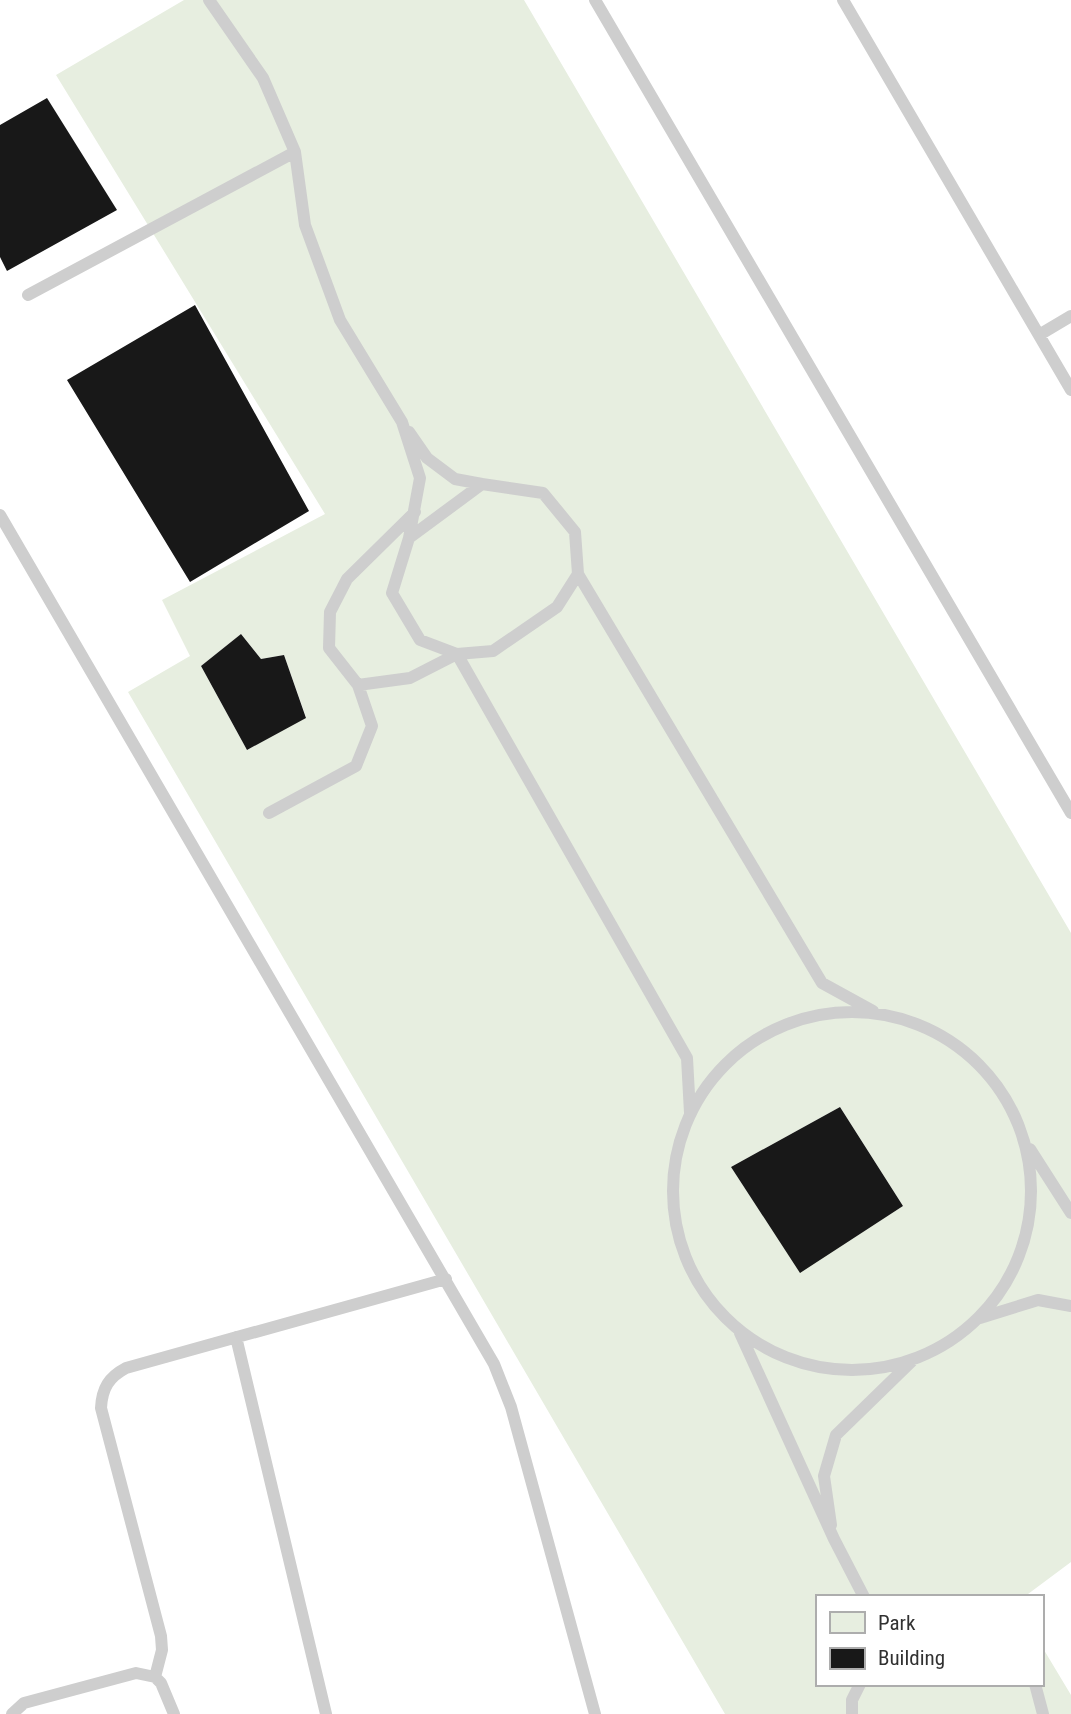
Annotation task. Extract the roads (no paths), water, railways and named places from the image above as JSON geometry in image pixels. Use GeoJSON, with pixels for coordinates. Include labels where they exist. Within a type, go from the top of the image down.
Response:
{"type":"FeatureCollection","features":[{"type":"Feature","properties":{"kind":"lane"},"geometry":{"type":"LineString","coordinates":[[209,0],[263,78],[295,152],[305,225],[340,320],[402,422],[427,457],[455,479],[543,493],[575,532],[578,574],[822,983],[874,1011],[923,1025],[968,1051],[1002,1089],[1027,1146],[1071,1213]]}},
{"type":"Feature","properties":{"kind":"lane"},"geometry":{"type":"LineString","coordinates":[[595,0],[1071,813]]}},
{"type":"Feature","properties":{"kind":"lane"},"geometry":{"type":"LineString","coordinates":[[843,0],[1071,390]]}},
{"type":"Feature","properties":{"kind":"lane"},"geometry":{"type":"LineString","coordinates":[[28,295],[295,152]]}},
{"type":"Feature","properties":{"kind":"lane"},"geometry":{"type":"LineString","coordinates":[[1039,335],[1071,316]]}},
{"type":"Feature","properties":{"kind":"lane"},"geometry":{"type":"LineString","coordinates":[[402,422],[420,478],[409,538],[392,593],[420,640],[457,654],[687,1058],[690,1112],[673,1171],[677,1232],[699,1287],[740,1332],[834,1539],[863,1595]]}},
{"type":"Feature","properties":{"kind":"lane"},"geometry":{"type":"LineString","coordinates":[[409,538],[482,484]]}},
{"type":"Feature","properties":{"kind":"lane"},"geometry":{"type":"LineString","coordinates":[[269,813],[356,765],[372,726],[358,685],[329,648],[330,612],[347,579],[415,512]]}},
{"type":"Feature","properties":{"kind":"lane"},"geometry":{"type":"LineString","coordinates":[[0,515],[481,1338],[505,1388],[595,1714]]}},
{"type":"Feature","properties":{"kind":"lane"},"geometry":{"type":"LineString","coordinates":[[358,685],[410,678],[457,654],[493,651],[557,607],[578,574]]}},
{"type":"Feature","properties":{"kind":"lane"},"geometry":{"type":"LineString","coordinates":[[690,1112],[722,1067],[766,1033],[818,1014],[874,1011]]}},
{"type":"Feature","properties":{"kind":"lane"},"geometry":{"type":"LineString","coordinates":[[740,1332],[793,1362],[853,1371],[913,1361],[949,1343],[980,1318],[1016,1267],[1032,1208],[1027,1146]]}},
{"type":"Feature","properties":{"kind":"lane"},"geometry":{"type":"LineString","coordinates":[[155,1677],[161,1657],[161,1636],[100,1408],[106,1384],[115,1374],[126,1368],[446,1279]]}},
{"type":"Feature","properties":{"kind":"lane"},"geometry":{"type":"LineString","coordinates":[[980,1318],[1038,1300],[1071,1306]]}},
{"type":"Feature","properties":{"kind":"lane"},"geometry":{"type":"LineString","coordinates":[[236,1337],[326,1714]]}},
{"type":"Feature","properties":{"kind":"lane"},"geometry":{"type":"LineString","coordinates":[[834,1539],[824,1476],[836,1435],[913,1361]]}},
{"type":"Feature","properties":{"kind":"lane"},"geometry":{"type":"LineString","coordinates":[[12,1714],[24,1703],[136,1673],[155,1677],[166,1690],[174,1714]]}},
{"type":"Feature","properties":{"kind":"lane"},"geometry":{"type":"LineString","coordinates":[[852,1714],[852,1700],[859,1686]]}},
{"type":"Feature","properties":{"kind":"lane"},"geometry":{"type":"LineString","coordinates":[[1036,1686],[1043,1714]]}}]}
